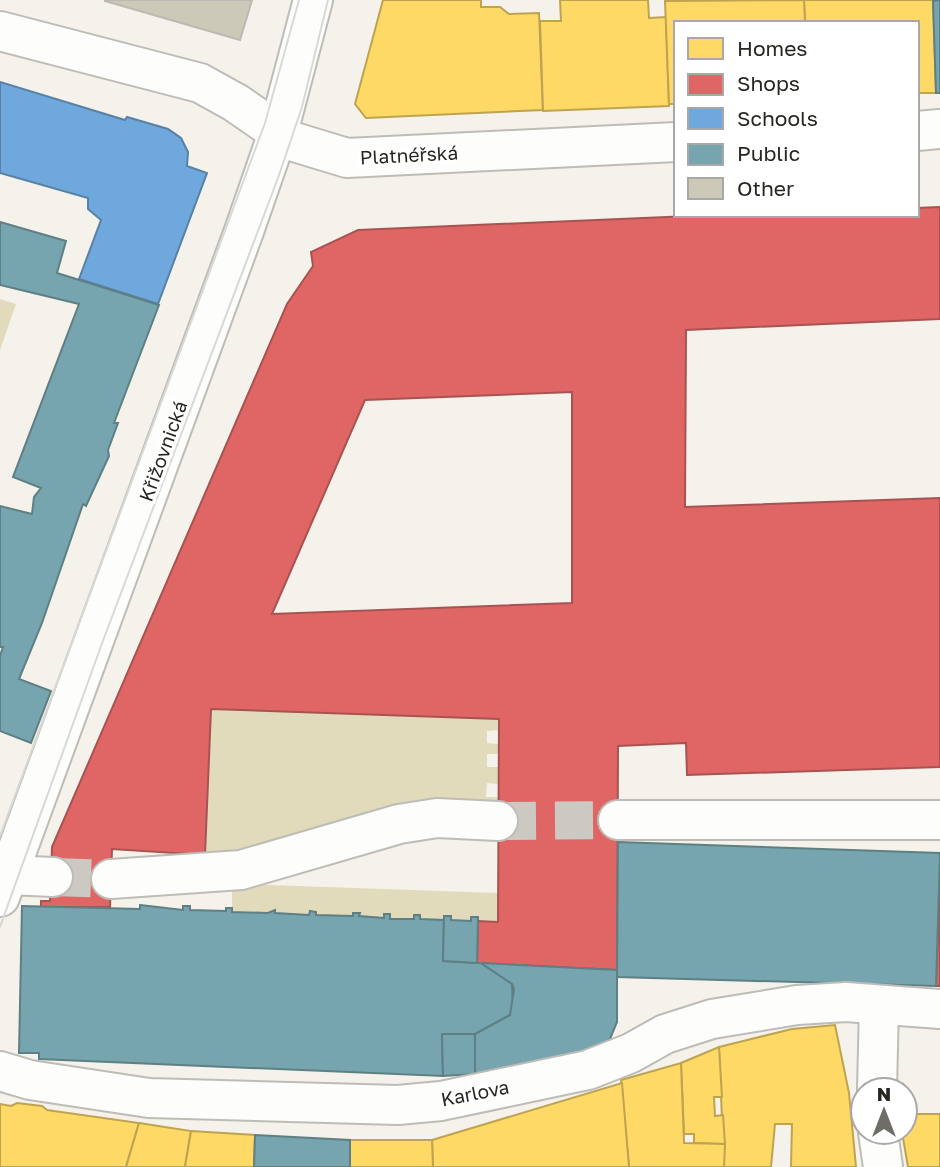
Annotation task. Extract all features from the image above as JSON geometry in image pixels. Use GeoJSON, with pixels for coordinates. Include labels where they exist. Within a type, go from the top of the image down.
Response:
{"type":"FeatureCollection","features":[{"type":"Feature","properties":{"kind":"street","name":"Křižovnická"},"geometry":{"type":"LineString","coordinates":[[4,886],[278,133],[313,0]]}},
{"type":"Feature","properties":{"kind":"street","name":"Platnéřská"},"geometry":{"type":"LineString","coordinates":[[0,32],[200,83],[236,103],[291,141],[347,158],[674,142]]}},
{"type":"Feature","properties":{"kind":"street"},"geometry":{"type":"LineString","coordinates":[[919,131],[940,130]]}},
{"type":"Feature","properties":{"kind":"street"},"geometry":{"type":"LineString","coordinates":[[111,879],[241,870],[398,824],[437,818],[498,821]]}},
{"type":"Feature","properties":{"kind":"street"},"geometry":{"type":"LineString","coordinates":[[618,820],[940,820]]}},
{"type":"Feature","properties":{"kind":"street"},"geometry":{"type":"LineString","coordinates":[[4,886],[53,877]]}},
{"type":"Feature","properties":{"kind":"street","name":"Karlova"},"geometry":{"type":"LineString","coordinates":[[0,1071],[30,1080],[149,1098],[398,1105],[441,1101],[588,1070],[665,1034],[712,1019],[797,1005],[846,1002],[940,1009]]}},
{"type":"Feature","properties":{"kind":"street"},"geometry":{"type":"LineString","coordinates":[[877,1076],[879,1005]]}},
{"type":"Feature","properties":{"kind":"street"},"geometry":{"type":"LineString","coordinates":[[880,1146],[883,1167]]}},
{"type":"Feature","properties":{"kind":"shaded area"},"geometry":{"type":"Polygon","coordinates":[[[0,299],[16,304],[0,350],[0,299]]]}},
{"type":"Feature","properties":{"kind":"shaded area"},"geometry":{"type":"Polygon","coordinates":[[[211,709],[499,719],[499,730],[487,731],[487,743],[499,744],[499,754],[487,754],[487,767],[499,767],[498,784],[487,783],[486,797],[498,797],[498,807],[303,843],[205,855],[211,709]]]}},
{"type":"Feature","properties":{"kind":"shaded area"},"geometry":{"type":"Polygon","coordinates":[[[240,884],[498,893],[498,922],[478,921],[477,917],[471,917],[471,921],[451,920],[451,917],[445,916],[444,920],[420,919],[419,915],[414,915],[414,919],[390,919],[390,914],[384,914],[384,918],[359,916],[359,913],[353,913],[353,916],[316,915],[316,912],[310,911],[309,915],[275,913],[274,910],[268,913],[232,912],[232,891],[240,884]]]}},
{"type":"Feature","properties":{"kind":"building: Homes"},"geometry":{"type":"Polygon","coordinates":[[[383,0],[481,0],[481,7],[500,7],[509,14],[539,13],[543,110],[366,118],[355,104],[383,0]]]}},
{"type":"Feature","properties":{"kind":"building: Homes"},"geometry":{"type":"Polygon","coordinates":[[[560,0],[648,0],[649,18],[666,17],[669,106],[543,111],[540,21],[561,21],[560,0]]]}},
{"type":"Feature","properties":{"kind":"building: Homes"},"geometry":{"type":"Polygon","coordinates":[[[804,0],[933,0],[936,93],[919,93],[919,21],[805,21],[804,0]]]}},
{"type":"Feature","properties":{"kind":"building: Homes"},"geometry":{"type":"Polygon","coordinates":[[[804,0],[805,21],[674,21],[674,104],[669,104],[665,1],[804,0]]]}},
{"type":"Feature","properties":{"kind":"building: Homes"},"geometry":{"type":"Polygon","coordinates":[[[835,1025],[849,1093],[849,1146],[854,1146],[856,1167],[791,1167],[792,1124],[775,1124],[771,1167],[724,1167],[719,1047],[792,1029],[835,1025]]]}},
{"type":"Feature","properties":{"kind":"building: Homes"},"geometry":{"type":"Polygon","coordinates":[[[719,1047],[722,1097],[714,1097],[715,1116],[723,1115],[725,1144],[694,1143],[694,1134],[684,1134],[681,1063],[719,1047]]]}},
{"type":"Feature","properties":{"kind":"building: Homes"},"geometry":{"type":"Polygon","coordinates":[[[681,1063],[684,1143],[725,1144],[724,1167],[629,1167],[621,1080],[681,1063]]]}},
{"type":"Feature","properties":{"kind":"building: Homes"},"geometry":{"type":"Polygon","coordinates":[[[622,1083],[629,1167],[433,1167],[432,1140],[622,1083]]]}},
{"type":"Feature","properties":{"kind":"building: Homes"},"geometry":{"type":"Polygon","coordinates":[[[17,1103],[139,1123],[126,1167],[0,1167],[0,1104],[11,1106],[17,1103]]]}},
{"type":"Feature","properties":{"kind":"building: Homes"},"geometry":{"type":"Polygon","coordinates":[[[919,1114],[940,1114],[940,1167],[908,1167],[904,1146],[919,1146],[919,1114]]]}},
{"type":"Feature","properties":{"kind":"building: Homes"},"geometry":{"type":"Polygon","coordinates":[[[139,1123],[191,1131],[185,1167],[126,1167],[139,1123]]]}},
{"type":"Feature","properties":{"kind":"building: Homes"},"geometry":{"type":"Polygon","coordinates":[[[191,1131],[255,1135],[254,1167],[185,1167],[191,1131]]]}},
{"type":"Feature","properties":{"kind":"building: Homes"},"geometry":{"type":"Polygon","coordinates":[[[350,1140],[432,1140],[433,1167],[350,1167],[350,1140]]]}},
{"type":"Feature","properties":{"kind":"building: Shops"},"geometry":{"type":"Polygon","coordinates":[[[940,207],[940,319],[686,330],[685,507],[940,498],[940,767],[687,775],[686,743],[618,746],[617,970],[477,963],[478,921],[498,922],[499,719],[211,709],[205,855],[112,849],[110,907],[41,907],[41,901],[50,901],[52,847],[287,304],[313,266],[311,252],[358,230],[674,217],[919,217],[919,208],[940,207]],[[572,392],[365,400],[272,614],[572,603],[572,392]]]}},
{"type":"Feature","properties":{"kind":"building: Shops"},"geometry":{"type":"Polygon","coordinates":[[[940,885],[940,986],[936,986],[940,885]]]}},
{"type":"Feature","properties":{"kind":"building: Schools"},"geometry":{"type":"Polygon","coordinates":[[[0,82],[125,120],[127,117],[168,129],[181,138],[188,152],[187,166],[207,173],[158,304],[79,279],[101,220],[88,209],[88,198],[0,173],[0,82]]]}},
{"type":"Feature","properties":{"kind":"building: Public"},"geometry":{"type":"Polygon","coordinates":[[[940,0],[940,93],[936,93],[933,1],[940,0]]]}},
{"type":"Feature","properties":{"kind":"building: Public"},"geometry":{"type":"Polygon","coordinates":[[[0,222],[66,241],[57,273],[159,305],[114,423],[118,423],[108,450],[109,456],[86,506],[83,504],[42,623],[19,679],[51,691],[31,743],[0,731],[0,656],[3,647],[0,647],[0,506],[32,514],[34,497],[41,488],[13,477],[79,304],[0,285],[0,222]]]}},
{"type":"Feature","properties":{"kind":"building: Public"},"geometry":{"type":"Polygon","coordinates":[[[618,842],[940,853],[936,986],[617,977],[618,842]]]}},
{"type":"Feature","properties":{"kind":"building: Public"},"geometry":{"type":"Polygon","coordinates":[[[140,905],[183,910],[183,906],[190,906],[190,910],[226,911],[226,908],[232,908],[232,912],[268,913],[275,910],[275,913],[309,915],[310,911],[316,912],[316,915],[353,916],[353,913],[360,913],[359,916],[384,918],[384,914],[390,914],[390,919],[414,919],[414,915],[420,915],[420,919],[444,920],[443,961],[481,963],[512,984],[513,1008],[510,1015],[475,1034],[442,1034],[443,1076],[39,1059],[39,1053],[19,1053],[22,906],[140,909],[140,905]]]}},
{"type":"Feature","properties":{"kind":"building: Public"},"geometry":{"type":"Polygon","coordinates":[[[444,916],[451,916],[451,920],[471,921],[471,917],[478,917],[477,963],[443,961],[444,916]]]}},
{"type":"Feature","properties":{"kind":"building: Public"},"geometry":{"type":"Polygon","coordinates":[[[481,963],[617,970],[617,1022],[610,1039],[598,1051],[475,1074],[475,1034],[510,1015],[514,989],[512,984],[481,963]]]}},
{"type":"Feature","properties":{"kind":"building: Public"},"geometry":{"type":"Polygon","coordinates":[[[442,1034],[475,1034],[475,1074],[443,1076],[442,1034]]]}},
{"type":"Feature","properties":{"kind":"building: Public"},"geometry":{"type":"Polygon","coordinates":[[[255,1135],[350,1140],[350,1167],[254,1167],[255,1135]]]}},
{"type":"Feature","properties":{"kind":"building: Other"},"geometry":{"type":"Polygon","coordinates":[[[105,0],[252,0],[240,40],[105,1],[105,0]]]}},
{"type":"Feature","properties":{"kind":"tunnel"},"geometry":{"type":"LineString","coordinates":[[498,821],[618,820]]}},
{"type":"Feature","properties":{"kind":"tunnel"},"geometry":{"type":"LineString","coordinates":[[53,877],[111,879]]}},
{"type":"Feature","properties":{"kind":"tram line"},"geometry":{"type":"LineString","coordinates":[[0,836],[265,123],[299,0]]}},
{"type":"Feature","properties":{"kind":"tram line"},"geometry":{"type":"LineString","coordinates":[[0,927],[101,646],[278,178],[302,107],[328,0]]}}]}
